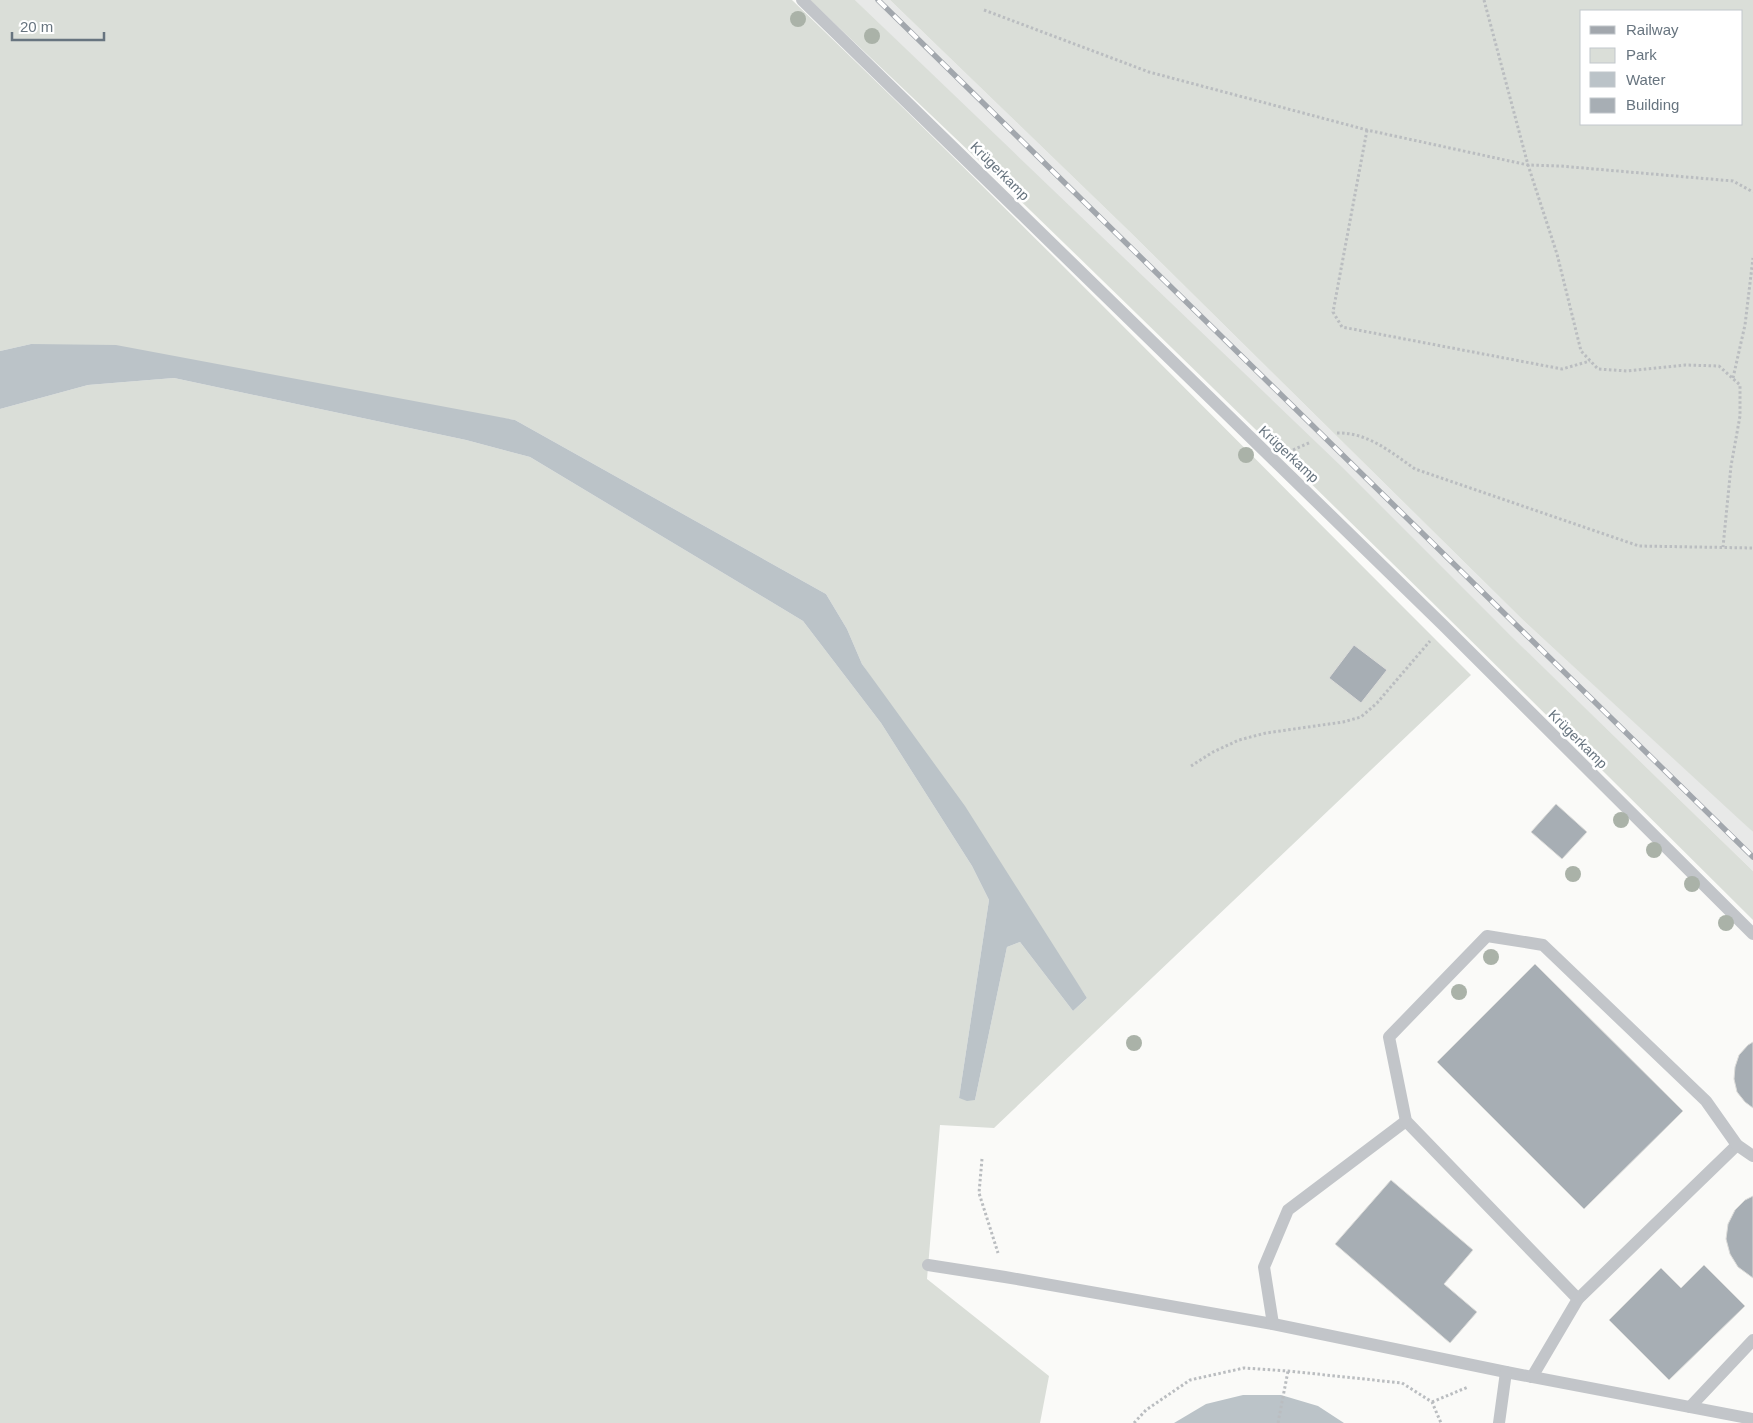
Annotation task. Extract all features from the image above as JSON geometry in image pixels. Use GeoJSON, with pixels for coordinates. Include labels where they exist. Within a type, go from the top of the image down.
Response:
{"type":"FeatureCollection","features":[{"type":"Feature","properties":{"kind":"lane","name":"Krügerkamp"},"geometry":{"type":"LineString","coordinates":[[802,0],[1443,626],[1753,934]]}},
{"type":"Feature","properties":{"kind":"lane"},"geometry":{"type":"LineString","coordinates":[[1578,1299],[1406,1121],[1389,1037],[1487,936],[1543,945],[1706,1101],[1737,1145],[1753,1156]]}},
{"type":"Feature","properties":{"kind":"lane"},"geometry":{"type":"LineString","coordinates":[[1273,1324],[1264,1268],[1288,1210],[1406,1121]]}},
{"type":"Feature","properties":{"kind":"lane"},"geometry":{"type":"LineString","coordinates":[[1532,1377],[1578,1299],[1737,1145]]}},
{"type":"Feature","properties":{"kind":"lane"},"geometry":{"type":"LineString","coordinates":[[928,1265],[1273,1324],[1506,1372],[1753,1419]]}},
{"type":"Feature","properties":{"kind":"lane"},"geometry":{"type":"LineString","coordinates":[[1690,1407],[1753,1340]]}},
{"type":"Feature","properties":{"kind":"lane"},"geometry":{"type":"LineString","coordinates":[[1499,1423],[1506,1372]]}},
{"type":"Feature","properties":{"kind":"path"},"geometry":{"type":"LineString","coordinates":[[1484,0],[1528,165],[1557,254],[1581,351],[1598,369],[1627,371],[1685,365],[1719,366],[1740,385],[1740,416],[1731,466],[1723,547]]}},
{"type":"Feature","properties":{"kind":"path"},"geometry":{"type":"LineString","coordinates":[[984,10],[1149,72],[1367,130],[1528,165],[1733,181],[1753,192]]}},
{"type":"Feature","properties":{"kind":"path"},"geometry":{"type":"LineString","coordinates":[[1367,130],[1333,312],[1342,327],[1562,368],[1590,361]]}},
{"type":"Feature","properties":{"kind":"path"},"geometry":{"type":"LineString","coordinates":[[1732,378],[1744,326],[1753,258]]}},
{"type":"Feature","properties":{"kind":"path"},"geometry":{"type":"LineString","coordinates":[[1337,433],[1349,432],[1362,436],[1388,450],[1415,469],[1639,546],[1753,548]]}},
{"type":"Feature","properties":{"kind":"path"},"geometry":{"type":"LineString","coordinates":[[1191,766],[1212,752],[1239,740],[1266,733],[1343,722],[1361,717],[1377,703],[1443,626]]}},
{"type":"Feature","properties":{"kind":"path"},"geometry":{"type":"LineString","coordinates":[[982,1159],[979,1193],[1005,1277]]}},
{"type":"Feature","properties":{"kind":"path"},"geometry":{"type":"LineString","coordinates":[[1134,1423],[1146,1410],[1190,1380],[1244,1368],[1288,1370],[1402,1383],[1432,1402],[1441,1423]]}},
{"type":"Feature","properties":{"kind":"path"},"geometry":{"type":"LineString","coordinates":[[1278,1423],[1288,1370]]}},
{"type":"Feature","properties":{"kind":"shaded area"},"geometry":{"type":"Polygon","coordinates":[[[855,0],[890,0],[1129,231],[1524,621],[1739,818],[1753,832],[1753,871],[855,0]]]}},
{"type":"Feature","properties":{"kind":"green space"},"geometry":{"type":"Polygon","coordinates":[[[0,0],[792,0],[1048,251],[1471,675],[994,1128],[940,1125],[927,1279],[1049,1376],[1040,1423],[0,1423],[0,409],[88,385],[174,378],[466,440],[530,457],[803,621],[881,723],[972,866],[989,900],[959,1098],[975,1100],[1007,947],[1020,942],[1073,1011],[1087,998],[862,664],[847,629],[826,594],[515,420],[31,344],[0,351],[0,0]]]}},
{"type":"Feature","properties":{"kind":"green space"},"geometry":{"type":"Polygon","coordinates":[[[810,0],[855,0],[1342,467],[1510,635],[1753,871],[1753,920],[1267,440],[810,0]]]}},
{"type":"Feature","properties":{"kind":"green space"},"geometry":{"type":"Polygon","coordinates":[[[890,0],[1753,0],[1753,832],[1524,621],[1129,231],[890,0]]]}},
{"type":"Feature","properties":{"kind":"water"},"geometry":{"type":"Polygon","coordinates":[[[31,344],[116,345],[515,420],[826,594],[847,629],[862,664],[965,806],[1087,998],[1073,1011],[1020,942],[1007,947],[975,1100],[967,1101],[959,1098],[989,900],[972,866],[881,723],[803,621],[530,457],[466,440],[174,378],[88,385],[0,409],[0,351],[31,344]]]}},
{"type":"Feature","properties":{"kind":"water"},"geometry":{"type":"Polygon","coordinates":[[[1243,1395],[1281,1395],[1318,1406],[1344,1423],[1174,1423],[1206,1404],[1243,1395]]]}},
{"type":"Feature","properties":{"kind":"building"},"geometry":{"type":"Polygon","coordinates":[[[1354,645],[1387,670],[1361,703],[1329,678],[1354,645]]]}},
{"type":"Feature","properties":{"kind":"building"},"geometry":{"type":"Polygon","coordinates":[[[1556,804],[1587,832],[1562,859],[1531,832],[1556,804]]]}},
{"type":"Feature","properties":{"kind":"building"},"geometry":{"type":"Polygon","coordinates":[[[1535,964],[1683,1111],[1584,1209],[1437,1062],[1535,964]]]}},
{"type":"Feature","properties":{"kind":"building"},"geometry":{"type":"Polygon","coordinates":[[[1753,1042],[1753,1108],[1737,1092],[1734,1079],[1739,1055],[1753,1042]]]}},
{"type":"Feature","properties":{"kind":"building"},"geometry":{"type":"Polygon","coordinates":[[[1391,1180],[1473,1250],[1444,1284],[1477,1312],[1450,1343],[1335,1244],[1391,1180]]]}},
{"type":"Feature","properties":{"kind":"building"},"geometry":{"type":"Polygon","coordinates":[[[1753,1196],[1753,1278],[1738,1267],[1730,1254],[1726,1239],[1728,1224],[1735,1210],[1745,1200],[1753,1196]]]}},
{"type":"Feature","properties":{"kind":"building"},"geometry":{"type":"Polygon","coordinates":[[[1704,1265],[1745,1306],[1669,1380],[1609,1320],[1661,1268],[1681,1288],[1704,1265]]]}},
{"type":"Feature","properties":{"kind":"railway"},"geometry":{"type":"LineString","coordinates":[[878,0],[1753,857]]}}]}
